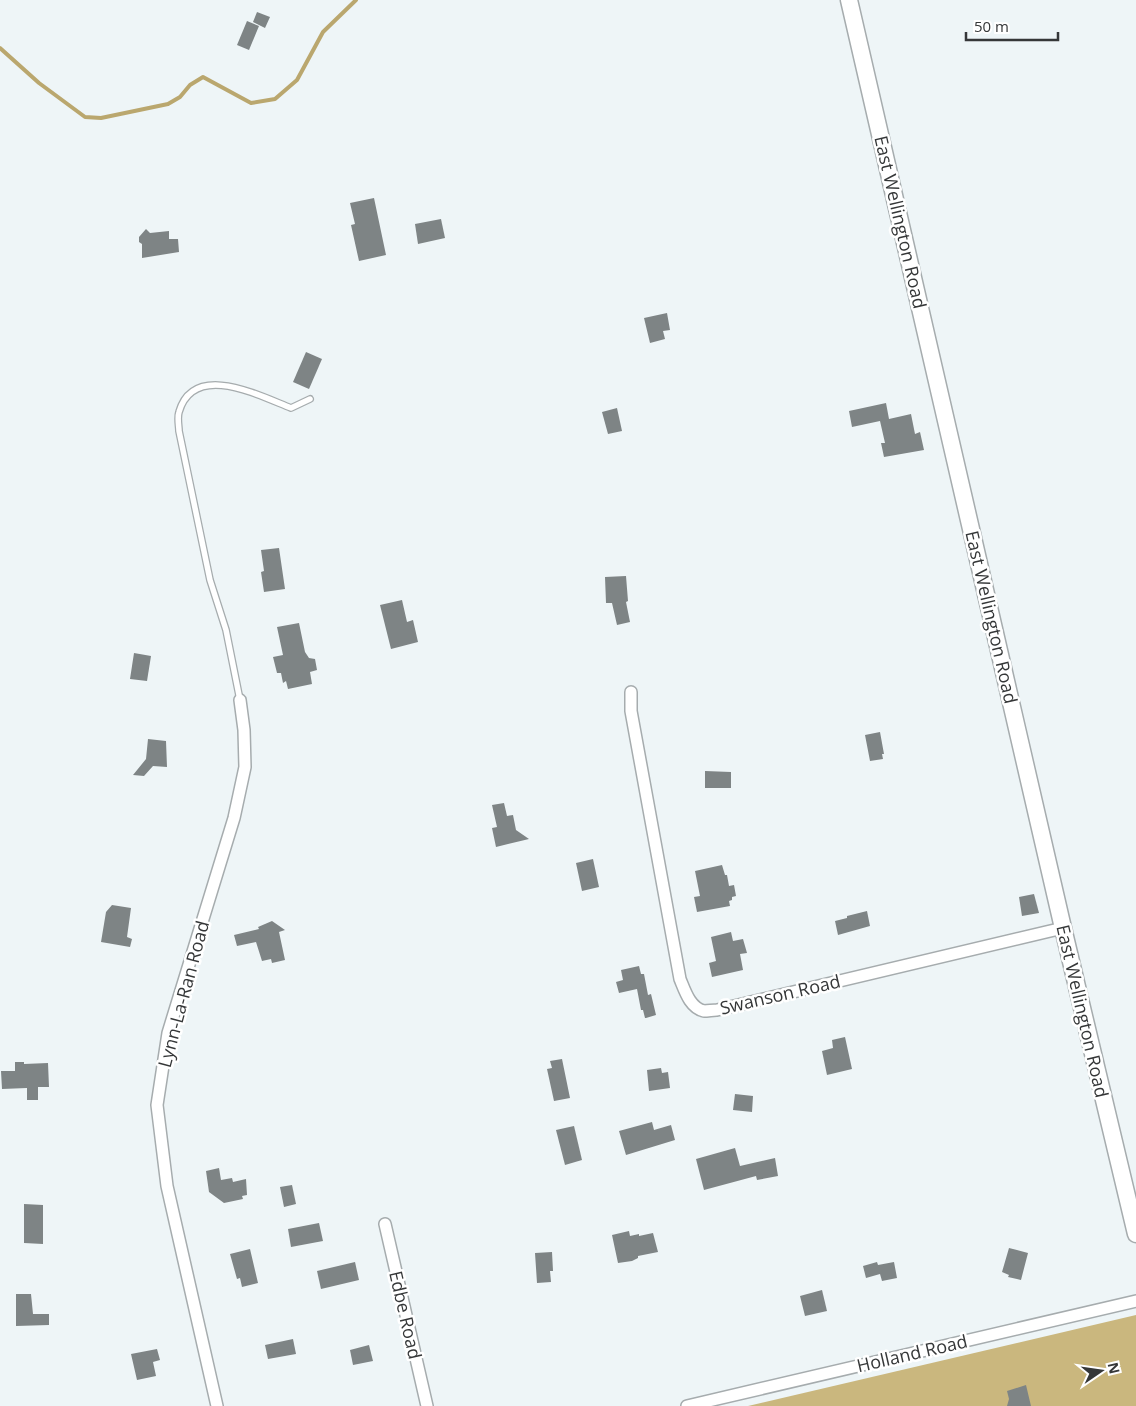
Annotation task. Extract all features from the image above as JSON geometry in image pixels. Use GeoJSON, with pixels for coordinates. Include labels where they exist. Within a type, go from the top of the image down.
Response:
{"type":"FeatureCollection","features":[{"type":"Feature","properties":{"kind":"street","name":"East Wellington Road"},"geometry":{"type":"LineString","coordinates":[[849,0],[1063,928],[1136,1234]]}},
{"type":"Feature","properties":{"kind":"street","name":"Swanson Road"},"geometry":{"type":"LineString","coordinates":[[631,692],[631,711],[680,979],[690,1000],[704,1011],[717,1010],[1063,928]]}},
{"type":"Feature","properties":{"kind":"street","name":"Lynn-La-Ran Road"},"geometry":{"type":"LineString","coordinates":[[217,1406],[167,1186],[157,1105],[168,1033],[236,810],[245,767],[244,730],[240,700]]}},
{"type":"Feature","properties":{"kind":"street","name":"Edbe Road"},"geometry":{"type":"LineString","coordinates":[[384,1224],[427,1406]]}},
{"type":"Feature","properties":{"kind":"street","name":"Holland Road"},"geometry":{"type":"LineString","coordinates":[[687,1406],[1136,1301]]}},
{"type":"Feature","properties":{"kind":"lane"},"geometry":{"type":"LineString","coordinates":[[240,700],[226,630],[210,580],[178,432],[179,413],[188,396],[199,388],[211,385],[240,388],[291,408],[310,399]]}},
{"type":"Feature","properties":{"kind":"shaded area"},"geometry":{"type":"Polygon","coordinates":[[[1136,1315],[1136,1406],[748,1406],[1136,1315]]]}},
{"type":"Feature","properties":{"kind":"building"},"geometry":{"type":"Polygon","coordinates":[[[257,12],[270,17],[265,28],[253,22],[257,12]]]}},
{"type":"Feature","properties":{"kind":"building"},"geometry":{"type":"Polygon","coordinates":[[[247,21],[259,26],[249,50],[237,45],[247,21]]]}},
{"type":"Feature","properties":{"kind":"building"},"geometry":{"type":"Polygon","coordinates":[[[374,198],[386,255],[359,261],[351,225],[355,224],[350,203],[374,198]]]}},
{"type":"Feature","properties":{"kind":"building"},"geometry":{"type":"Polygon","coordinates":[[[441,219],[445,238],[418,244],[415,224],[441,219]]]}},
{"type":"Feature","properties":{"kind":"building"},"geometry":{"type":"Polygon","coordinates":[[[146,229],[150,233],[169,231],[169,239],[178,239],[179,252],[142,258],[142,244],[139,242],[139,237],[146,229]]]}},
{"type":"Feature","properties":{"kind":"building"},"geometry":{"type":"Polygon","coordinates":[[[667,313],[670,330],[663,331],[665,339],[650,343],[644,318],[667,313]]]}},
{"type":"Feature","properties":{"kind":"building"},"geometry":{"type":"Polygon","coordinates":[[[306,352],[322,359],[309,389],[293,382],[306,352]]]}},
{"type":"Feature","properties":{"kind":"building"},"geometry":{"type":"Polygon","coordinates":[[[886,403],[889,419],[911,414],[915,434],[920,432],[924,450],[884,457],[881,443],[885,443],[880,421],[852,427],[849,411],[886,403]]]}},
{"type":"Feature","properties":{"kind":"building"},"geometry":{"type":"Polygon","coordinates":[[[617,408],[622,431],[608,434],[602,412],[617,408]]]}},
{"type":"Feature","properties":{"kind":"building"},"geometry":{"type":"Polygon","coordinates":[[[279,548],[285,589],[264,592],[261,572],[264,571],[261,550],[279,548]]]}},
{"type":"Feature","properties":{"kind":"building"},"geometry":{"type":"Polygon","coordinates":[[[626,576],[628,601],[626,602],[630,622],[617,625],[612,603],[606,603],[605,577],[626,576]]]}},
{"type":"Feature","properties":{"kind":"building"},"geometry":{"type":"Polygon","coordinates":[[[402,600],[407,622],[413,620],[418,642],[391,649],[380,605],[402,600]]]}},
{"type":"Feature","properties":{"kind":"building"},"geometry":{"type":"Polygon","coordinates":[[[299,623],[305,652],[309,658],[315,659],[317,670],[310,672],[312,684],[288,689],[286,681],[283,683],[281,673],[277,673],[273,657],[283,655],[277,627],[299,623]]]}},
{"type":"Feature","properties":{"kind":"building"},"geometry":{"type":"Polygon","coordinates":[[[134,653],[151,656],[147,681],[130,679],[134,653]]]}},
{"type":"Feature","properties":{"kind":"building"},"geometry":{"type":"Polygon","coordinates":[[[880,732],[884,754],[882,754],[883,759],[870,761],[865,735],[880,732]]]}},
{"type":"Feature","properties":{"kind":"building"},"geometry":{"type":"Polygon","coordinates":[[[148,739],[166,741],[167,767],[153,766],[144,776],[133,775],[146,759],[148,739]]]}},
{"type":"Feature","properties":{"kind":"building"},"geometry":{"type":"Polygon","coordinates":[[[705,771],[731,772],[731,788],[705,788],[705,771]]]}},
{"type":"Feature","properties":{"kind":"building"},"geometry":{"type":"Polygon","coordinates":[[[504,803],[507,816],[513,815],[516,830],[529,839],[496,847],[492,828],[497,827],[492,805],[504,803]]]}},
{"type":"Feature","properties":{"kind":"building"},"geometry":{"type":"Polygon","coordinates":[[[593,859],[599,887],[582,891],[576,863],[593,859]]]}},
{"type":"Feature","properties":{"kind":"building"},"geometry":{"type":"Polygon","coordinates":[[[722,865],[725,875],[727,875],[729,886],[734,885],[736,896],[732,897],[732,900],[729,901],[730,906],[697,912],[694,897],[700,896],[695,871],[722,865]]]}},
{"type":"Feature","properties":{"kind":"building"},"geometry":{"type":"Polygon","coordinates":[[[1034,894],[1039,913],[1022,916],[1019,897],[1034,894]]]}},
{"type":"Feature","properties":{"kind":"building"},"geometry":{"type":"Polygon","coordinates":[[[112,905],[131,908],[127,937],[132,939],[130,947],[101,942],[106,912],[112,905]]]}},
{"type":"Feature","properties":{"kind":"building"},"geometry":{"type":"Polygon","coordinates":[[[867,911],[870,926],[838,935],[835,921],[867,911]]]}},
{"type":"Feature","properties":{"kind":"building"},"geometry":{"type":"Polygon","coordinates":[[[272,921],[285,930],[279,932],[285,960],[272,963],[271,959],[262,961],[256,942],[237,946],[234,935],[259,929],[258,927],[272,921]]]}},
{"type":"Feature","properties":{"kind":"building"},"geometry":{"type":"Polygon","coordinates":[[[731,932],[733,941],[743,939],[747,953],[740,954],[743,970],[712,977],[709,963],[716,961],[711,937],[731,932]]]}},
{"type":"Feature","properties":{"kind":"building"},"geometry":{"type":"Polygon","coordinates":[[[639,966],[641,974],[644,974],[648,995],[651,994],[656,1015],[646,1018],[643,1010],[641,1010],[637,989],[619,993],[616,982],[623,980],[621,970],[639,966]]]}},
{"type":"Feature","properties":{"kind":"building"},"geometry":{"type":"Polygon","coordinates":[[[845,1037],[852,1069],[827,1075],[822,1051],[833,1048],[832,1040],[845,1037]]]}},
{"type":"Feature","properties":{"kind":"building"},"geometry":{"type":"Polygon","coordinates":[[[562,1059],[570,1098],[554,1101],[547,1069],[552,1068],[550,1061],[562,1059]]]}},
{"type":"Feature","properties":{"kind":"building"},"geometry":{"type":"Polygon","coordinates":[[[15,1062],[24,1062],[24,1064],[48,1063],[49,1087],[38,1087],[38,1100],[27,1100],[27,1088],[2,1089],[1,1071],[15,1071],[15,1062]]]}},
{"type":"Feature","properties":{"kind":"building"},"geometry":{"type":"Polygon","coordinates":[[[661,1068],[662,1073],[668,1072],[670,1088],[649,1091],[647,1070],[661,1068]]]}},
{"type":"Feature","properties":{"kind":"building"},"geometry":{"type":"Polygon","coordinates":[[[735,1094],[753,1096],[752,1112],[733,1110],[735,1094]]]}},
{"type":"Feature","properties":{"kind":"building"},"geometry":{"type":"Polygon","coordinates":[[[652,1122],[654,1130],[671,1125],[675,1140],[626,1155],[619,1131],[652,1122]]]}},
{"type":"Feature","properties":{"kind":"building"},"geometry":{"type":"Polygon","coordinates":[[[574,1126],[582,1160],[565,1165],[556,1130],[574,1126]]]}},
{"type":"Feature","properties":{"kind":"building"},"geometry":{"type":"Polygon","coordinates":[[[735,1148],[740,1166],[775,1158],[778,1176],[757,1180],[756,1176],[704,1190],[696,1159],[735,1148]]]}},
{"type":"Feature","properties":{"kind":"building"},"geometry":{"type":"Polygon","coordinates":[[[219,1168],[221,1180],[232,1178],[233,1182],[246,1179],[247,1195],[242,1196],[243,1199],[224,1203],[209,1192],[206,1171],[219,1168]]]}},
{"type":"Feature","properties":{"kind":"building"},"geometry":{"type":"Polygon","coordinates":[[[292,1185],[296,1204],[284,1207],[280,1187],[292,1185]]]}},
{"type":"Feature","properties":{"kind":"building"},"geometry":{"type":"Polygon","coordinates":[[[24,1204],[43,1205],[43,1244],[24,1243],[24,1204]]]}},
{"type":"Feature","properties":{"kind":"building"},"geometry":{"type":"Polygon","coordinates":[[[319,1223],[323,1241],[291,1247],[288,1229],[319,1223]]]}},
{"type":"Feature","properties":{"kind":"building"},"geometry":{"type":"Polygon","coordinates":[[[629,1231],[630,1236],[653,1233],[658,1252],[638,1256],[638,1258],[632,1261],[618,1263],[612,1235],[629,1231]]]}},
{"type":"Feature","properties":{"kind":"building"},"geometry":{"type":"Polygon","coordinates":[[[1009,1248],[1028,1253],[1021,1280],[1008,1277],[1009,1275],[1002,1272],[1009,1248]]]}},
{"type":"Feature","properties":{"kind":"building"},"geometry":{"type":"Polygon","coordinates":[[[250,1249],[258,1283],[242,1287],[240,1278],[237,1279],[230,1254],[250,1249]]]}},
{"type":"Feature","properties":{"kind":"building"},"geometry":{"type":"Polygon","coordinates":[[[552,1252],[553,1271],[550,1271],[551,1282],[537,1283],[535,1253],[552,1252]]]}},
{"type":"Feature","properties":{"kind":"building"},"geometry":{"type":"Polygon","coordinates":[[[355,1262],[359,1280],[321,1289],[317,1271],[355,1262]]]}},
{"type":"Feature","properties":{"kind":"building"},"geometry":{"type":"Polygon","coordinates":[[[877,1262],[878,1265],[894,1262],[897,1278],[882,1281],[880,1274],[866,1278],[863,1266],[877,1262]]]}},
{"type":"Feature","properties":{"kind":"building"},"geometry":{"type":"Polygon","coordinates":[[[822,1290],[827,1311],[805,1316],[800,1296],[822,1290]]]}},
{"type":"Feature","properties":{"kind":"building"},"geometry":{"type":"Polygon","coordinates":[[[16,1294],[31,1294],[33,1314],[49,1314],[49,1325],[16,1326],[16,1294]]]}},
{"type":"Feature","properties":{"kind":"building"},"geometry":{"type":"Polygon","coordinates":[[[293,1339],[296,1354],[268,1359],[265,1345],[293,1339]]]}},
{"type":"Feature","properties":{"kind":"building"},"geometry":{"type":"Polygon","coordinates":[[[369,1345],[373,1361],[353,1365],[350,1350],[369,1345]]]}},
{"type":"Feature","properties":{"kind":"building"},"geometry":{"type":"Polygon","coordinates":[[[157,1349],[160,1360],[153,1362],[156,1376],[137,1380],[131,1354],[157,1349]]]}},
{"type":"Feature","properties":{"kind":"building"},"geometry":{"type":"Polygon","coordinates":[[[1026,1385],[1031,1406],[1007,1406],[1009,1399],[1007,1391],[1026,1385]]]}},
{"type":"Feature","properties":{"kind":"waterway"},"geometry":{"type":"LineString","coordinates":[[0,48],[39,83],[85,117],[101,118],[168,104],[180,97],[190,85],[203,77],[251,103],[275,99],[297,80],[323,32],[356,0]]}}]}
